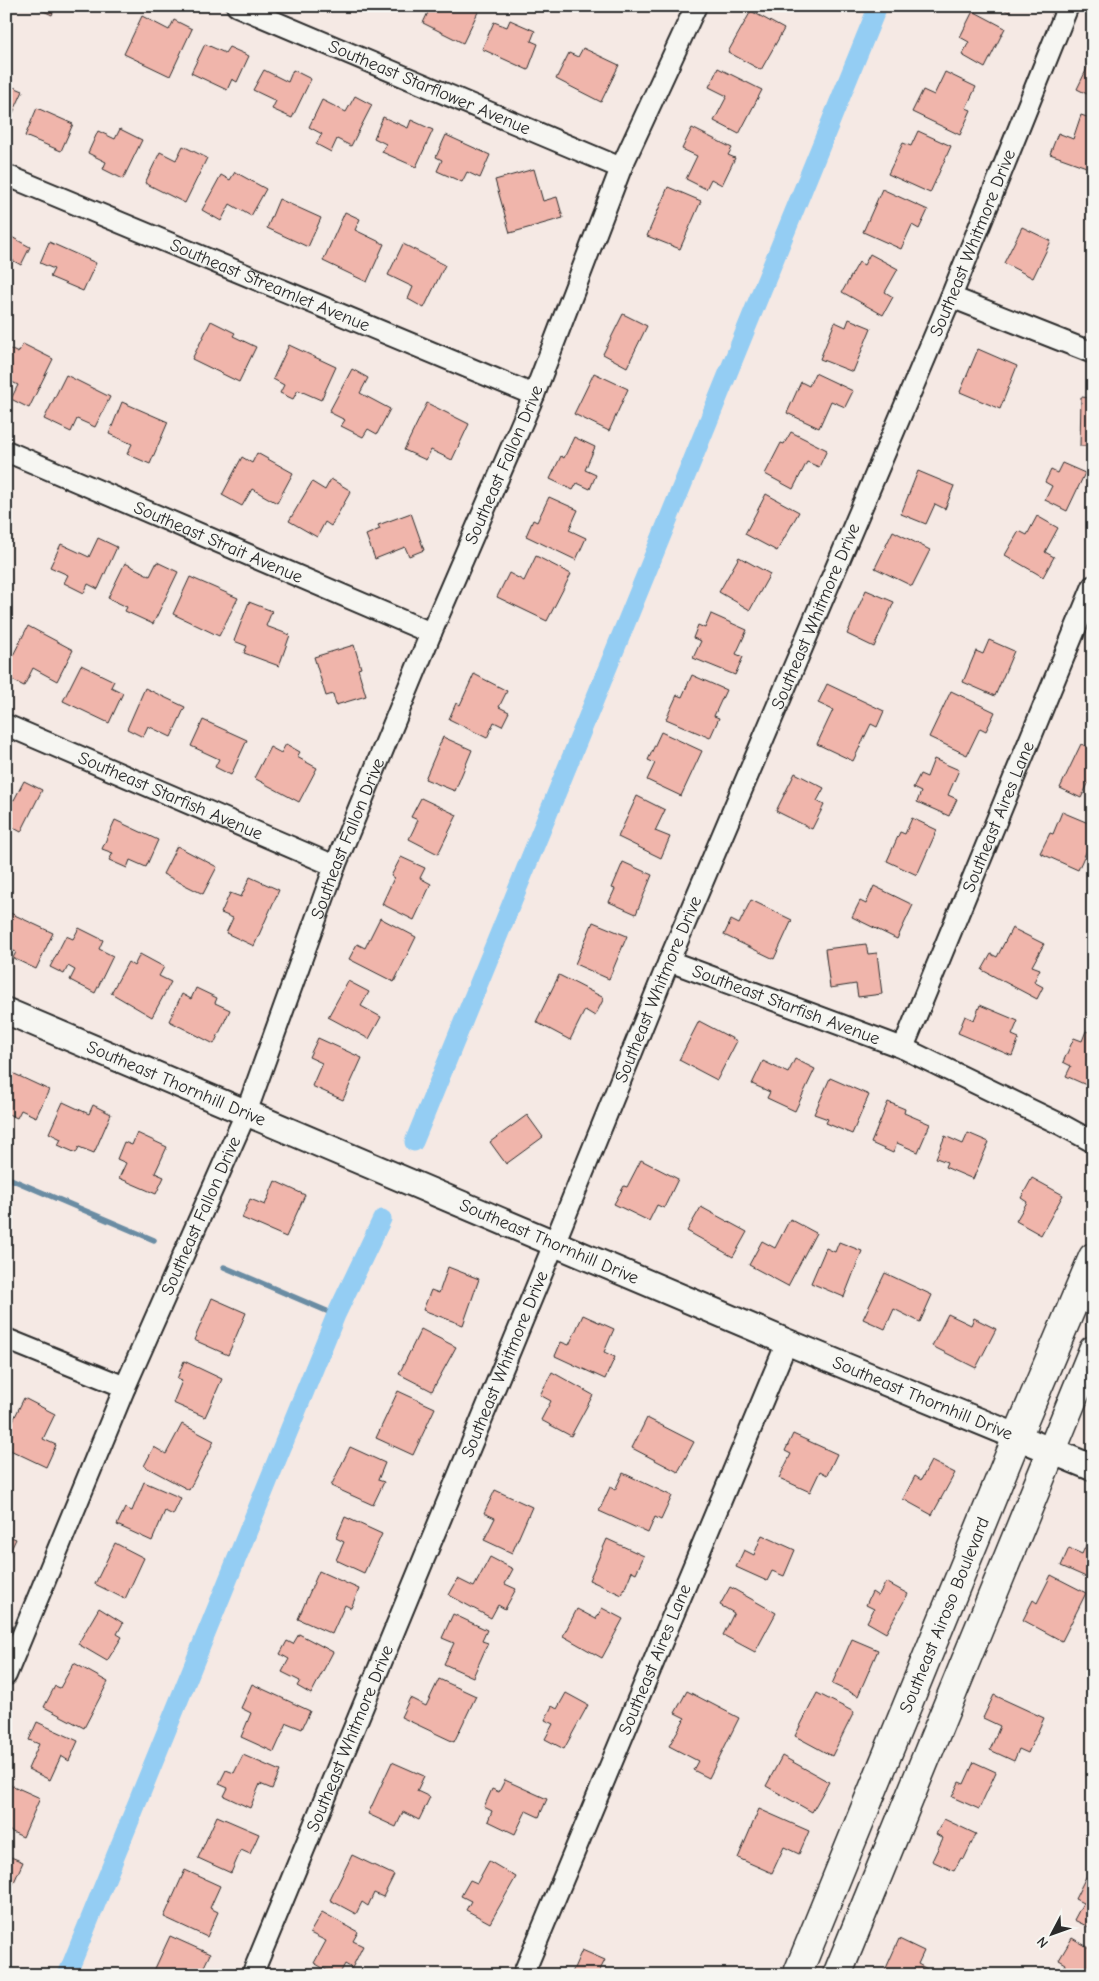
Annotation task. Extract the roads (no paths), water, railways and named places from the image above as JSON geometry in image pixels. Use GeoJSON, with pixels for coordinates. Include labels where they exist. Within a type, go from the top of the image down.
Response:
{"type":"FeatureCollection","features":[{"type":"Feature","properties":{"kind":"main road","name":"Southeast Airoso Boulevard"},"geometry":{"type":"LineString","coordinates":[[797,1975],[1017,1437],[1093,1257]]}},
{"type":"Feature","properties":{"kind":"main road","name":"Southeast Airoso Boulevard"},"geometry":{"type":"LineString","coordinates":[[837,1975],[1093,1350]]}},
{"type":"Feature","properties":{"kind":"street","name":"Southeast Starflower Avenue"},"geometry":{"type":"LineString","coordinates":[[237,6],[622,168]]}},
{"type":"Feature","properties":{"kind":"street","name":"Southeast Fallon Drive"},"geometry":{"type":"LineString","coordinates":[[6,1675],[125,1387],[246,1113],[335,866],[431,633],[534,395],[622,168],[696,6]]}},
{"type":"Feature","properties":{"kind":"street","name":"Southeast Whitmore Drive"},"geometry":{"type":"LineString","coordinates":[[252,1975],[669,961],[951,297],[1068,6]]}},
{"type":"Feature","properties":{"kind":"street","name":"Southeast Streamlet Avenue"},"geometry":{"type":"LineString","coordinates":[[6,175],[534,395]]}},
{"type":"Feature","properties":{"kind":"street"},"geometry":{"type":"LineString","coordinates":[[951,297],[1093,354]]}},
{"type":"Feature","properties":{"kind":"street","name":"Southeast Strait Avenue"},"geometry":{"type":"LineString","coordinates":[[6,451],[431,633]]}},
{"type":"Feature","properties":{"kind":"street","name":"Southeast Aires Lane"},"geometry":{"type":"LineString","coordinates":[[902,1048],[1093,586]]}},
{"type":"Feature","properties":{"kind":"street","name":"Southeast Starfish Avenue"},"geometry":{"type":"LineString","coordinates":[[6,725],[335,866]]}},
{"type":"Feature","properties":{"kind":"street","name":"Southeast Starfish Avenue"},"geometry":{"type":"LineString","coordinates":[[669,961],[902,1048],[1062,1125],[1093,1142]]}},
{"type":"Feature","properties":{"kind":"street","name":"Southeast Thornhill Drive"},"geometry":{"type":"LineString","coordinates":[[6,1011],[787,1342],[1093,1468]]}},
{"type":"Feature","properties":{"kind":"street"},"geometry":{"type":"LineString","coordinates":[[6,1338],[125,1387]]}},
{"type":"Feature","properties":{"kind":"street","name":"Southeast Aires Lane"},"geometry":{"type":"LineString","coordinates":[[523,1975],[787,1342]]}},
{"type":"Feature","properties":{"kind":"waterway"},"geometry":{"type":"LineString","coordinates":[[414,1142],[878,6]]}},
{"type":"Feature","properties":{"kind":"waterway"},"geometry":{"type":"LineString","coordinates":[[6,1177],[154,1240]]}},
{"type":"Feature","properties":{"kind":"waterway"},"geometry":{"type":"LineString","coordinates":[[67,1975],[336,1315],[382,1219]]}},
{"type":"Feature","properties":{"kind":"waterway"},"geometry":{"type":"LineString","coordinates":[[224,1267],[336,1315]]}}]}
